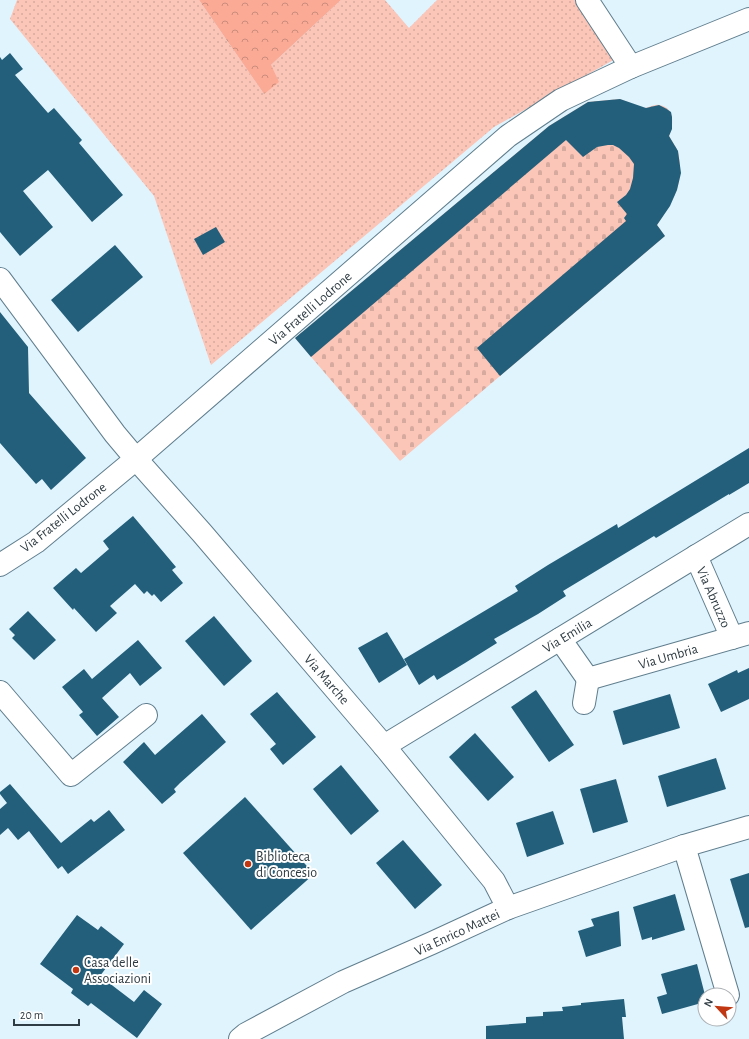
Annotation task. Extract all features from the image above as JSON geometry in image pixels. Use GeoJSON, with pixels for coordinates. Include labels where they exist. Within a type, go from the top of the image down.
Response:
{"type":"FeatureCollection","features":[{"type":"Feature","properties":{"kind":"street"},"geometry":{"type":"LineString","coordinates":[[587,0],[631,67]]}},
{"type":"Feature","properties":{"kind":"street","name":"Via Fratelli Lodrone"},"geometry":{"type":"LineString","coordinates":[[0,565],[36,542],[136,459],[508,136],[561,100],[631,67],[749,19]]}},
{"type":"Feature","properties":{"kind":"street","name":"Via Marche"},"geometry":{"type":"LineString","coordinates":[[0,279],[115,434],[202,533],[384,746],[494,880],[508,908]]}},
{"type":"Feature","properties":{"kind":"street","name":"Via Emilia"},"geometry":{"type":"LineString","coordinates":[[384,746],[749,524]]}},
{"type":"Feature","properties":{"kind":"street","name":"Via Abruzzo"},"geometry":{"type":"LineString","coordinates":[[696,556],[741,635]]}},
{"type":"Feature","properties":{"kind":"street","name":"Via Umbria"},"geometry":{"type":"LineString","coordinates":[[588,679],[741,635]]}},
{"type":"Feature","properties":{"kind":"street"},"geometry":{"type":"LineString","coordinates":[[560,639],[588,679],[584,703]]}},
{"type":"Feature","properties":{"kind":"street"},"geometry":{"type":"LineString","coordinates":[[0,692],[71,776],[146,715]]}},
{"type":"Feature","properties":{"kind":"street","name":"Via Enrico Mattei"},"geometry":{"type":"LineString","coordinates":[[240,1039],[246,1034],[343,982],[508,908],[684,846],[749,826]]}},
{"type":"Feature","properties":{"kind":"street"},"geometry":{"type":"LineString","coordinates":[[684,846],[726,987]]}},
{"type":"Feature","properties":{"kind":"green space"},"geometry":{"type":"Polygon","coordinates":[[[17,0],[199,0],[264,94],[271,65],[341,0],[385,0],[409,28],[437,0],[580,0],[617,58],[494,127],[211,365],[154,196],[10,19],[17,0]]]}},
{"type":"Feature","properties":{"kind":"green space"},"geometry":{"type":"Polygon","coordinates":[[[199,0],[341,0],[271,65],[279,82],[264,94],[199,0]]]}},
{"type":"Feature","properties":{"kind":"green space"},"geometry":{"type":"Polygon","coordinates":[[[620,99],[644,108],[655,105],[664,106],[671,113],[672,127],[669,136],[678,152],[680,173],[679,182],[673,200],[657,225],[665,236],[400,461],[295,338],[549,126],[588,102],[620,99]]]}},
{"type":"Feature","properties":{"kind":"building"},"geometry":{"type":"Polygon","coordinates":[[[10,53],[23,69],[15,75],[48,113],[54,108],[82,140],[79,143],[123,195],[92,222],[48,170],[23,191],[53,227],[20,256],[0,232],[0,57],[2,60],[10,53]]]}},
{"type":"Feature","properties":{"kind":"building"},"geometry":{"type":"Polygon","coordinates":[[[620,99],[646,108],[659,105],[671,112],[672,129],[669,136],[678,151],[681,173],[677,190],[670,206],[657,225],[665,236],[500,376],[477,348],[626,221],[624,218],[627,214],[617,202],[626,195],[630,189],[633,178],[634,164],[619,148],[613,145],[597,147],[583,157],[566,140],[311,357],[295,338],[549,126],[588,102],[620,99]]]}},
{"type":"Feature","properties":{"kind":"building"},"geometry":{"type":"Polygon","coordinates":[[[216,227],[225,242],[203,255],[194,239],[216,227]]]}},
{"type":"Feature","properties":{"kind":"building"},"geometry":{"type":"Polygon","coordinates":[[[115,245],[143,277],[78,332],[51,300],[115,245]]]}},
{"type":"Feature","properties":{"kind":"building"},"geometry":{"type":"Polygon","coordinates":[[[0,312],[28,347],[29,393],[86,458],[51,490],[42,479],[36,484],[0,443],[0,312]]]}},
{"type":"Feature","properties":{"kind":"building"},"geometry":{"type":"Polygon","coordinates":[[[749,448],[749,483],[656,538],[654,536],[563,591],[566,596],[494,639],[497,643],[465,663],[437,680],[434,675],[419,685],[404,659],[518,591],[515,586],[548,565],[617,524],[618,528],[749,448]]]}},
{"type":"Feature","properties":{"kind":"building"},"geometry":{"type":"Polygon","coordinates":[[[133,516],[176,567],[172,570],[183,583],[161,602],[154,594],[152,596],[147,591],[144,594],[135,584],[110,606],[117,613],[96,632],[53,588],[76,568],[81,573],[109,549],[103,541],[133,516]]]}},
{"type":"Feature","properties":{"kind":"building"},"geometry":{"type":"Polygon","coordinates":[[[28,611],[56,640],[34,660],[12,638],[15,635],[9,629],[28,611]]]}},
{"type":"Feature","properties":{"kind":"building"},"geometry":{"type":"Polygon","coordinates":[[[214,616],[252,661],[224,686],[185,641],[214,616]]]}},
{"type":"Feature","properties":{"kind":"building"},"geometry":{"type":"Polygon","coordinates":[[[387,632],[407,665],[379,683],[358,648],[387,632]]]}},
{"type":"Feature","properties":{"kind":"building"},"geometry":{"type":"Polygon","coordinates":[[[138,640],[162,668],[140,686],[130,673],[102,698],[119,717],[97,736],[79,715],[83,712],[62,687],[84,669],[92,679],[138,640]]]}},
{"type":"Feature","properties":{"kind":"building"},"geometry":{"type":"Polygon","coordinates":[[[749,668],[749,699],[721,712],[708,684],[737,670],[738,673],[749,668]]]}},
{"type":"Feature","properties":{"kind":"building"},"geometry":{"type":"Polygon","coordinates":[[[536,690],[574,745],[549,762],[511,707],[536,690]]]}},
{"type":"Feature","properties":{"kind":"building"},"geometry":{"type":"Polygon","coordinates":[[[277,692],[316,737],[283,765],[270,749],[276,744],[250,714],[277,692]]]}},
{"type":"Feature","properties":{"kind":"building"},"geometry":{"type":"Polygon","coordinates":[[[670,694],[680,728],[623,745],[613,711],[670,694]]]}},
{"type":"Feature","properties":{"kind":"building"},"geometry":{"type":"Polygon","coordinates":[[[202,714],[226,742],[180,783],[174,789],[176,792],[162,804],[123,762],[144,742],[155,755],[202,714]]]}},
{"type":"Feature","properties":{"kind":"building"},"geometry":{"type":"Polygon","coordinates":[[[475,733],[514,777],[488,801],[449,757],[475,733]]]}},
{"type":"Feature","properties":{"kind":"building"},"geometry":{"type":"Polygon","coordinates":[[[716,758],[726,789],[667,807],[658,776],[716,758]]]}},
{"type":"Feature","properties":{"kind":"building"},"geometry":{"type":"Polygon","coordinates":[[[341,765],[379,811],[351,835],[313,789],[341,765]]]}},
{"type":"Feature","properties":{"kind":"building"},"geometry":{"type":"Polygon","coordinates":[[[616,779],[628,822],[593,833],[580,789],[616,779]]]}},
{"type":"Feature","properties":{"kind":"building"},"geometry":{"type":"Polygon","coordinates":[[[10,784],[61,843],[91,819],[94,822],[109,810],[125,830],[68,874],[62,866],[58,869],[29,831],[18,840],[8,828],[0,835],[0,809],[7,803],[0,792],[10,784]]]}},
{"type":"Feature","properties":{"kind":"building","name":"Biblioteca di Concesio"},"geometry":{"type":"Polygon","coordinates":[[[245,797],[314,874],[251,930],[183,853],[245,797]]]}},
{"type":"Feature","properties":{"kind":"building"},"geometry":{"type":"Polygon","coordinates":[[[553,811],[564,844],[527,857],[516,823],[553,811]]]}},
{"type":"Feature","properties":{"kind":"building"},"geometry":{"type":"Polygon","coordinates":[[[403,840],[442,885],[415,909],[376,863],[403,840]]]}},
{"type":"Feature","properties":{"kind":"building"},"geometry":{"type":"Polygon","coordinates":[[[749,873],[749,927],[745,928],[730,879],[749,873]]]}},
{"type":"Feature","properties":{"kind":"building"},"geometry":{"type":"Polygon","coordinates":[[[675,894],[685,930],[652,940],[652,937],[642,940],[633,907],[675,894]]]}},
{"type":"Feature","properties":{"kind":"building"},"geometry":{"type":"Polygon","coordinates":[[[619,911],[621,946],[586,957],[578,931],[594,926],[591,919],[619,911]]]}},
{"type":"Feature","properties":{"kind":"building","name":"Casa delle Associazioni"},"geometry":{"type":"Polygon","coordinates":[[[77,915],[98,930],[101,926],[124,944],[100,976],[134,1002],[144,990],[162,1004],[137,1038],[91,1003],[88,1006],[71,993],[73,989],[40,964],[77,915]]]}},
{"type":"Feature","properties":{"kind":"building"},"geometry":{"type":"Polygon","coordinates":[[[697,964],[703,987],[697,987],[697,1004],[662,1014],[657,997],[667,994],[661,974],[697,964]]]}},
{"type":"Feature","properties":{"kind":"building"},"geometry":{"type":"Polygon","coordinates":[[[624,999],[626,1017],[622,1017],[624,1039],[486,1039],[486,1026],[526,1023],[526,1017],[543,1016],[543,1012],[563,1011],[562,1007],[581,1005],[581,1003],[624,999]]]}},
{"type":"Feature","properties":{"kind":"place","name":"Biblioteca di Concesio"},"geometry":{"type":"Point","coordinates":[248,864]}},
{"type":"Feature","properties":{"kind":"place","name":"Casa delle Associazioni"},"geometry":{"type":"Point","coordinates":[76,970]}}]}
